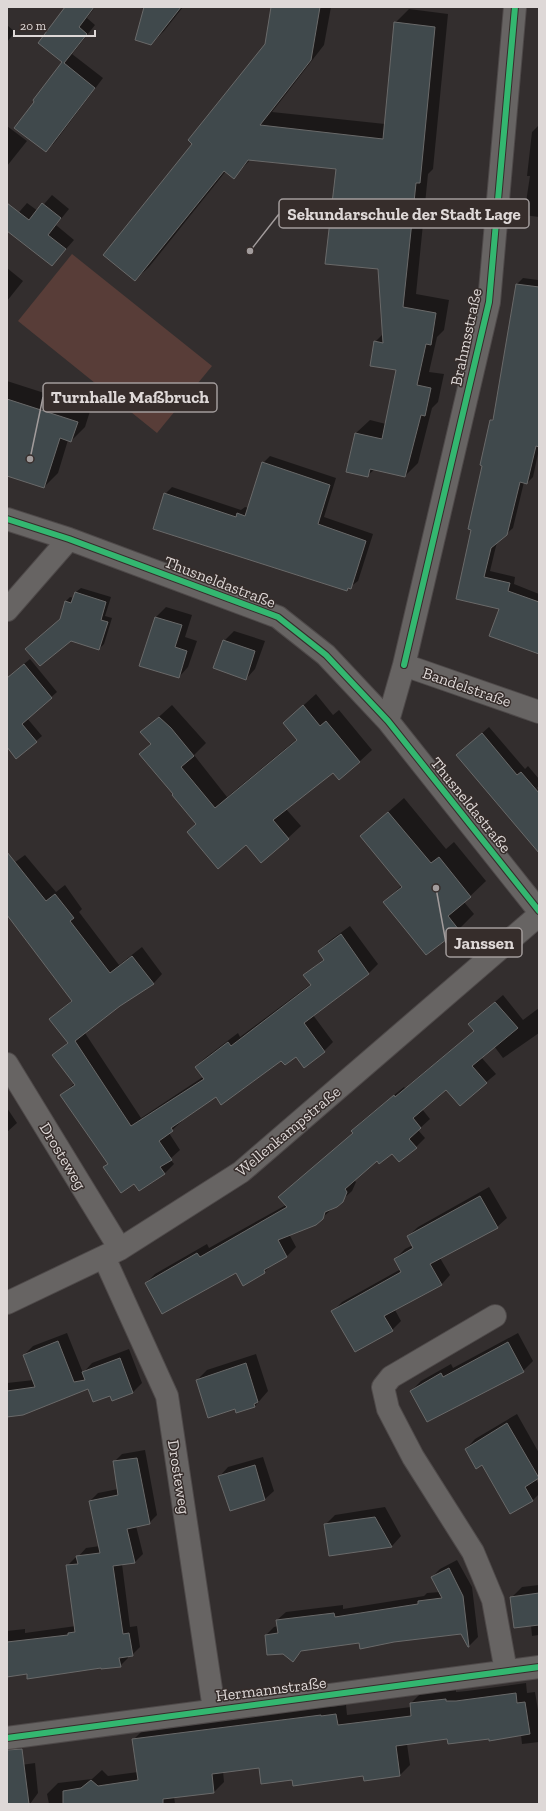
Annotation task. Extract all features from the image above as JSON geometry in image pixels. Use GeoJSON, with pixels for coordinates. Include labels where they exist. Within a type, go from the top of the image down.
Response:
{"type":"FeatureCollection","features":[{"type":"Feature","properties":{"kind":"street","name":"Brahmsstraße"},"geometry":{"type":"LineString","coordinates":[[404,665],[489,302],[515,7]]}},
{"type":"Feature","properties":{"kind":"street","name":"Thusneldastraße"},"geometry":{"type":"LineString","coordinates":[[7,519],[68,539],[278,617],[326,655],[388,721],[539,911]]}},
{"type":"Feature","properties":{"kind":"street"},"geometry":{"type":"LineString","coordinates":[[7,610],[68,539]]}},
{"type":"Feature","properties":{"kind":"street","name":"Bandelstraße"},"geometry":{"type":"LineString","coordinates":[[388,721],[404,665],[539,712]]}},
{"type":"Feature","properties":{"kind":"street","name":"Wellenkampstraße"},"geometry":{"type":"LineString","coordinates":[[7,1302],[112,1253],[241,1172],[539,915]]}},
{"type":"Feature","properties":{"kind":"street","name":"Drosteweg"},"geometry":{"type":"LineString","coordinates":[[7,1064],[112,1253],[167,1396],[214,1709]]}},
{"type":"Feature","properties":{"kind":"street"},"geometry":{"type":"LineString","coordinates":[[495,1316],[402,1370],[391,1377],[383,1387],[388,1408],[413,1457],[473,1552],[492,1600],[506,1671]]}},
{"type":"Feature","properties":{"kind":"street","name":"Hermannstraße"},"geometry":{"type":"LineString","coordinates":[[7,1738],[214,1709],[539,1667]]}},
{"type":"Feature","properties":{"kind":"shaded area"},"geometry":{"type":"Polygon","coordinates":[[[72,254],[212,366],[157,433],[18,321],[72,254]]]}},
{"type":"Feature","properties":{"kind":"building"},"geometry":{"type":"Polygon","coordinates":[[[65,7],[94,7],[79,27],[87,34],[64,63],[95,88],[46,152],[14,128],[62,62],[38,43],[65,7]]]}},
{"type":"Feature","properties":{"kind":"building"},"geometry":{"type":"Polygon","coordinates":[[[144,7],[181,7],[151,45],[135,40],[144,7]]]}},
{"type":"Feature","properties":{"kind":"building"},"geometry":{"type":"Polygon","coordinates":[[[271,7],[320,7],[311,60],[260,125],[383,139],[394,22],[435,27],[420,183],[416,183],[403,307],[436,313],[431,345],[426,344],[417,385],[431,388],[425,416],[421,415],[405,477],[370,469],[368,477],[346,472],[355,433],[382,439],[396,370],[370,366],[374,341],[383,343],[378,269],[325,264],[336,169],[248,160],[234,179],[224,171],[135,281],[103,255],[192,144],[188,140],[265,44],[271,7]]]}},
{"type":"Feature","properties":{"kind":"building"},"geometry":{"type":"Polygon","coordinates":[[[7,203],[29,220],[42,203],[61,218],[48,235],[66,249],[52,266],[7,231],[7,203]]]}},
{"type":"Feature","properties":{"kind":"building"},"geometry":{"type":"Polygon","coordinates":[[[516,284],[539,287],[539,447],[536,446],[527,484],[520,482],[507,535],[491,548],[484,577],[510,583],[508,591],[539,602],[539,654],[489,636],[499,609],[456,599],[471,530],[468,529],[482,466],[480,465],[490,420],[493,420],[516,284]]]}},
{"type":"Feature","properties":{"kind":"building"},"geometry":{"type":"Polygon","coordinates":[[[7,399],[78,422],[71,442],[60,438],[44,488],[7,476],[7,399]]]}},
{"type":"Feature","properties":{"kind":"building"},"geometry":{"type":"Polygon","coordinates":[[[262,462],[330,485],[318,524],[366,541],[351,589],[348,588],[347,591],[153,529],[164,493],[236,517],[237,513],[245,516],[262,462]]]}},
{"type":"Feature","properties":{"kind":"building"},"geometry":{"type":"Polygon","coordinates":[[[75,592],[106,602],[101,620],[108,622],[99,650],[71,641],[40,666],[25,649],[60,619],[65,601],[71,603],[75,592]]]}},
{"type":"Feature","properties":{"kind":"building"},"geometry":{"type":"Polygon","coordinates":[[[155,617],[182,625],[175,647],[187,651],[179,678],[139,666],[155,617]]]}},
{"type":"Feature","properties":{"kind":"building"},"geometry":{"type":"Polygon","coordinates":[[[223,640],[255,651],[246,680],[213,668],[223,640]]]}},
{"type":"Feature","properties":{"kind":"building"},"geometry":{"type":"Polygon","coordinates":[[[24,664],[52,698],[22,724],[37,742],[16,759],[7,747],[7,678],[24,664]]]}},
{"type":"Feature","properties":{"kind":"building"},"geometry":{"type":"Polygon","coordinates":[[[303,705],[320,726],[326,721],[360,762],[339,780],[333,773],[273,820],[289,839],[261,863],[246,845],[218,869],[187,832],[196,824],[139,754],[151,744],[140,732],[159,717],[171,728],[194,756],[181,767],[215,808],[297,740],[283,723],[303,705]]]}},
{"type":"Feature","properties":{"kind":"building"},"geometry":{"type":"Polygon","coordinates":[[[482,733],[517,775],[521,772],[539,793],[539,853],[456,755],[482,733]]]}},
{"type":"Feature","properties":{"kind":"building"},"geometry":{"type":"Polygon","coordinates":[[[388,812],[431,863],[439,857],[471,897],[448,916],[459,930],[426,955],[383,902],[402,887],[360,836],[388,812]]]}},
{"type":"Feature","properties":{"kind":"building"},"geometry":{"type":"Polygon","coordinates":[[[7,852],[46,901],[55,894],[74,918],[70,921],[110,973],[132,956],[154,984],[120,1006],[75,1041],[131,1126],[204,1079],[195,1067],[228,1042],[231,1046],[311,985],[303,975],[324,960],[318,951],[341,934],[369,974],[304,1023],[325,1052],[304,1068],[296,1057],[285,1065],[281,1061],[221,1105],[216,1097],[171,1128],[173,1131],[159,1141],[172,1160],[160,1167],[165,1174],[139,1191],[134,1184],[121,1193],[103,1167],[108,1164],[60,1095],[75,1085],[52,1055],[68,1043],[49,1019],[72,1001],[7,915],[7,852]]]}},
{"type":"Feature","properties":{"kind":"building"},"geometry":{"type":"Polygon","coordinates":[[[495,1002],[518,1028],[472,1066],[487,1083],[460,1106],[446,1090],[413,1118],[421,1128],[409,1139],[417,1148],[399,1162],[392,1154],[379,1164],[377,1161],[345,1189],[347,1192],[343,1202],[337,1207],[325,1212],[323,1219],[316,1225],[278,1240],[287,1257],[264,1270],[265,1273],[243,1286],[236,1273],[162,1314],[145,1283],[197,1253],[200,1257],[287,1207],[278,1197],[353,1133],[351,1131],[394,1095],[395,1097],[474,1031],[468,1024],[495,1002]]]}},
{"type":"Feature","properties":{"kind":"building"},"geometry":{"type":"Polygon","coordinates":[[[480,1196],[498,1228],[430,1264],[442,1285],[384,1316],[393,1331],[355,1352],[331,1311],[401,1272],[394,1259],[413,1248],[407,1236],[480,1196]]]}},
{"type":"Feature","properties":{"kind":"building"},"geometry":{"type":"Polygon","coordinates":[[[58,1341],[74,1382],[85,1380],[82,1372],[120,1358],[133,1393],[112,1401],[110,1396],[93,1402],[88,1389],[23,1415],[7,1417],[7,1391],[35,1387],[23,1355],[58,1341]]]}},
{"type":"Feature","properties":{"kind":"building"},"geometry":{"type":"Polygon","coordinates":[[[508,1342],[524,1372],[427,1422],[410,1391],[441,1373],[443,1377],[508,1342]]]}},
{"type":"Feature","properties":{"kind":"building"},"geometry":{"type":"Polygon","coordinates":[[[246,1363],[258,1402],[254,1404],[255,1407],[236,1413],[235,1409],[208,1418],[196,1380],[246,1363]]]}},
{"type":"Feature","properties":{"kind":"building"},"geometry":{"type":"Polygon","coordinates":[[[507,1423],[539,1478],[525,1487],[533,1501],[510,1514],[482,1465],[476,1469],[465,1449],[507,1423]]]}},
{"type":"Feature","properties":{"kind":"building"},"geometry":{"type":"Polygon","coordinates":[[[137,1458],[150,1524],[127,1529],[135,1563],[113,1566],[123,1634],[129,1633],[133,1656],[119,1658],[121,1667],[101,1668],[27,1679],[27,1674],[7,1677],[7,1642],[68,1635],[68,1633],[75,1632],[66,1565],[78,1564],[76,1556],[100,1553],[89,1501],[118,1495],[113,1461],[137,1458]]]}},
{"type":"Feature","properties":{"kind":"building"},"geometry":{"type":"Polygon","coordinates":[[[255,1465],[265,1500],[230,1511],[218,1476],[255,1465]]]}},
{"type":"Feature","properties":{"kind":"building"},"geometry":{"type":"Polygon","coordinates":[[[375,1517],[392,1547],[329,1556],[324,1524],[375,1517]]]}},
{"type":"Feature","properties":{"kind":"building"},"geometry":{"type":"Polygon","coordinates":[[[449,1568],[463,1596],[469,1647],[461,1634],[394,1642],[360,1649],[359,1643],[301,1651],[293,1662],[283,1654],[267,1655],[265,1635],[278,1633],[276,1620],[334,1613],[335,1617],[418,1604],[418,1601],[442,1598],[431,1577],[449,1568]]]}},
{"type":"Feature","properties":{"kind":"building"},"geometry":{"type":"Polygon","coordinates":[[[539,1593],[539,1625],[514,1628],[510,1597],[539,1593]]]}},
{"type":"Feature","properties":{"kind":"building"},"geometry":{"type":"Polygon","coordinates":[[[516,1693],[517,1703],[525,1702],[530,1734],[489,1741],[489,1739],[448,1744],[447,1739],[396,1746],[400,1776],[364,1781],[363,1776],[293,1786],[292,1780],[261,1784],[259,1768],[212,1774],[214,1793],[163,1799],[163,1804],[63,1804],[63,1791],[81,1788],[91,1780],[98,1786],[138,1780],[132,1739],[321,1715],[336,1714],[338,1725],[411,1716],[410,1703],[446,1699],[446,1701],[456,1701],[516,1693]]]}},
{"type":"Feature","properties":{"kind":"building"},"geometry":{"type":"Polygon","coordinates":[[[22,1749],[29,1804],[7,1804],[7,1750],[22,1749]]]}},
{"type":"Feature","properties":{"kind":"cycle path"},"geometry":{"type":"LineString","coordinates":[[404,665],[489,302],[515,7]]}},
{"type":"Feature","properties":{"kind":"cycle path"},"geometry":{"type":"LineString","coordinates":[[7,519],[69,539],[278,617],[326,655],[388,721],[539,911]]}},
{"type":"Feature","properties":{"kind":"cycle path"},"geometry":{"type":"LineString","coordinates":[[7,1738],[539,1667]]}},
{"type":"Feature","properties":{"kind":"place","name":"Sekundarschule der Stadt Lage"},"geometry":{"type":"Point","coordinates":[250,251]}},
{"type":"Feature","properties":{"kind":"place","name":"Turnhalle Maßbruch"},"geometry":{"type":"Point","coordinates":[30,459]}},
{"type":"Feature","properties":{"kind":"place","name":"Janssen"},"geometry":{"type":"Point","coordinates":[436,888]}}]}
